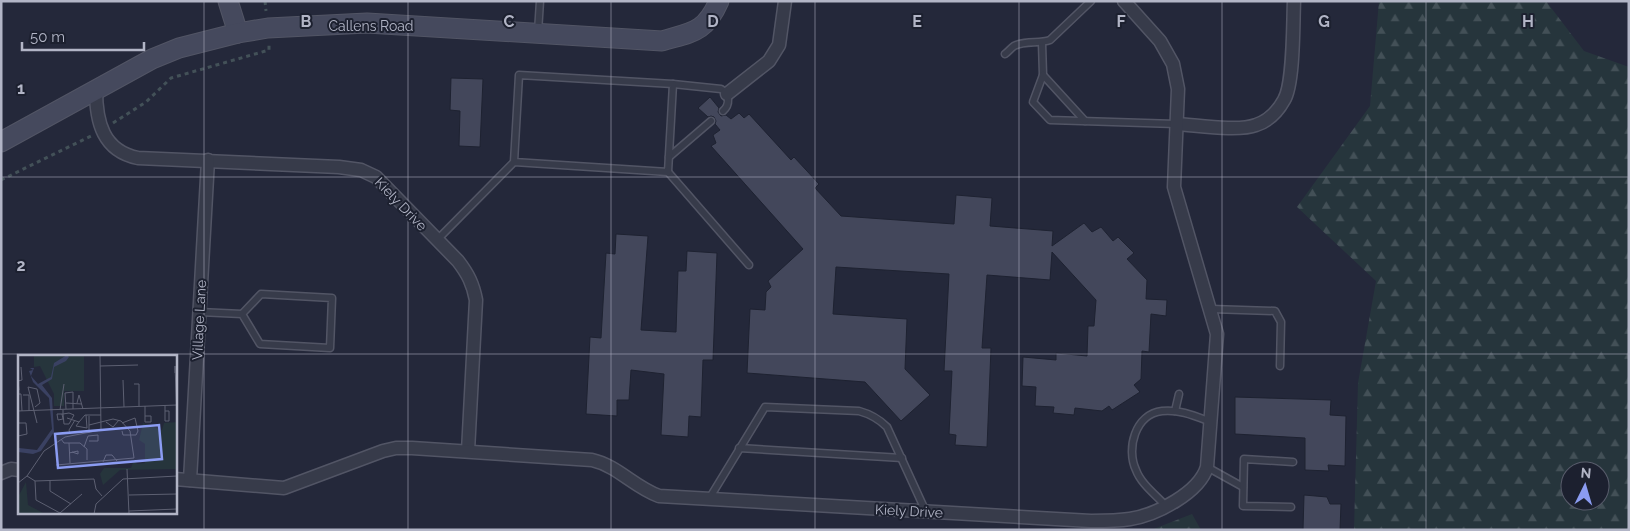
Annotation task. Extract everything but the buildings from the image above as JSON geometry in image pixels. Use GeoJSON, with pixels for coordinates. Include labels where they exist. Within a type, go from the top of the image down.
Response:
{"type":"FeatureCollection","features":[{"type":"Feature","properties":{"kind":"street"},"geometry":{"type":"LineString","coordinates":[[228,1],[238,33]]}},
{"type":"Feature","properties":{"kind":"street","name":"Callens Road"},"geometry":{"type":"LineString","coordinates":[[1,142],[152,59],[179,48],[238,33],[268,28],[367,23],[662,40],[700,30],[714,13],[719,1]]}},
{"type":"Feature","properties":{"kind":"street"},"geometry":{"type":"LineString","coordinates":[[727,94],[769,62],[779,45],[784,1]]}},
{"type":"Feature","properties":{"kind":"street","name":"Kiely Drive"},"geometry":{"type":"LineString","coordinates":[[176,480],[284,488],[396,448],[592,460],[604,463],[645,491],[659,496],[1062,520],[1110,521],[1143,516],[1166,506],[1183,496],[1199,483],[1207,467],[1217,334],[1174,187],[1178,89],[1173,64],[1160,41],[1124,1]]}},
{"type":"Feature","properties":{"kind":"street"},"geometry":{"type":"LineString","coordinates":[[1176,124],[1234,128],[1255,126],[1274,115],[1286,99],[1290,75],[1294,1]]}},
{"type":"Feature","properties":{"kind":"street","name":"Kiely Drive"},"geometry":{"type":"LineString","coordinates":[[96,90],[96,108],[102,130],[108,141],[118,151],[128,156],[339,167],[376,176],[458,260],[474,285],[476,300],[468,451]]}},
{"type":"Feature","properties":{"kind":"street","name":"Village Lane"},"geometry":{"type":"LineString","coordinates":[[190,480],[208,160]]}},
{"type":"Feature","properties":{"kind":"street"},"geometry":{"type":"LineString","coordinates":[[1,473],[11,469],[18,470]]}},
{"type":"Feature","properties":{"kind":"lane"},"geometry":{"type":"LineString","coordinates":[[538,33],[540,1]]}},
{"type":"Feature","properties":{"kind":"lane"},"geometry":{"type":"LineString","coordinates":[[1005,54],[1015,46],[1034,42],[1042,43],[1050,40],[1091,1]]}},
{"type":"Feature","properties":{"kind":"lane"},"geometry":{"type":"LineString","coordinates":[[1042,43],[1043,75],[1032,102],[1050,120],[1176,124]]}},
{"type":"Feature","properties":{"kind":"lane"},"geometry":{"type":"LineString","coordinates":[[437,240],[514,162],[520,75],[673,84],[721,89],[727,94],[728,104],[723,111]]}},
{"type":"Feature","properties":{"kind":"lane"},"geometry":{"type":"LineString","coordinates":[[1043,75],[1085,121]]}},
{"type":"Feature","properties":{"kind":"lane"},"geometry":{"type":"LineString","coordinates":[[673,84],[668,172],[749,265]]}},
{"type":"Feature","properties":{"kind":"lane"},"geometry":{"type":"LineString","coordinates":[[669,157],[711,121]]}},
{"type":"Feature","properties":{"kind":"lane"},"geometry":{"type":"LineString","coordinates":[[514,162],[668,172]]}},
{"type":"Feature","properties":{"kind":"lane"},"geometry":{"type":"LineString","coordinates":[[199,312],[242,314],[261,294],[332,298],[330,348],[260,344],[242,314]]}},
{"type":"Feature","properties":{"kind":"lane"},"geometry":{"type":"LineString","coordinates":[[1211,309],[1275,312],[1281,322],[1280,366]]}},
{"type":"Feature","properties":{"kind":"lane"},"geometry":{"type":"LineString","coordinates":[[1175,411],[1179,394]]}},
{"type":"Feature","properties":{"kind":"lane"},"geometry":{"type":"LineString","coordinates":[[709,499],[765,406],[859,411],[879,419],[887,427],[926,512]]}},
{"type":"Feature","properties":{"kind":"lane"},"geometry":{"type":"LineString","coordinates":[[1166,506],[1136,471],[1132,453],[1133,436],[1138,428],[1152,415],[1160,411],[1175,411],[1211,422]]}},
{"type":"Feature","properties":{"kind":"lane"},"geometry":{"type":"LineString","coordinates":[[740,448],[902,458]]}},
{"type":"Feature","properties":{"kind":"lane"},"geometry":{"type":"LineString","coordinates":[[1291,508],[1243,506],[1244,459],[1293,462]]}},
{"type":"Feature","properties":{"kind":"lane"},"geometry":{"type":"LineString","coordinates":[[1207,467],[1243,486]]}},
{"type":"Feature","properties":{"kind":"path"},"geometry":{"type":"LineString","coordinates":[[1,180],[102,130],[146,102],[171,78],[269,50],[265,1]]}},
{"type":"Feature","properties":{"kind":"green space"},"geometry":{"type":"Polygon","coordinates":[[[1379,1],[1546,1],[1584,51],[1629,67],[1629,530],[1354,530],[1358,383],[1376,281],[1297,207],[1370,106],[1379,1]]]}},
{"type":"Feature","properties":{"kind":"green space"},"geometry":{"type":"Polygon","coordinates":[[[1192,514],[1201,530],[1151,530],[1192,514]]]}}]}
